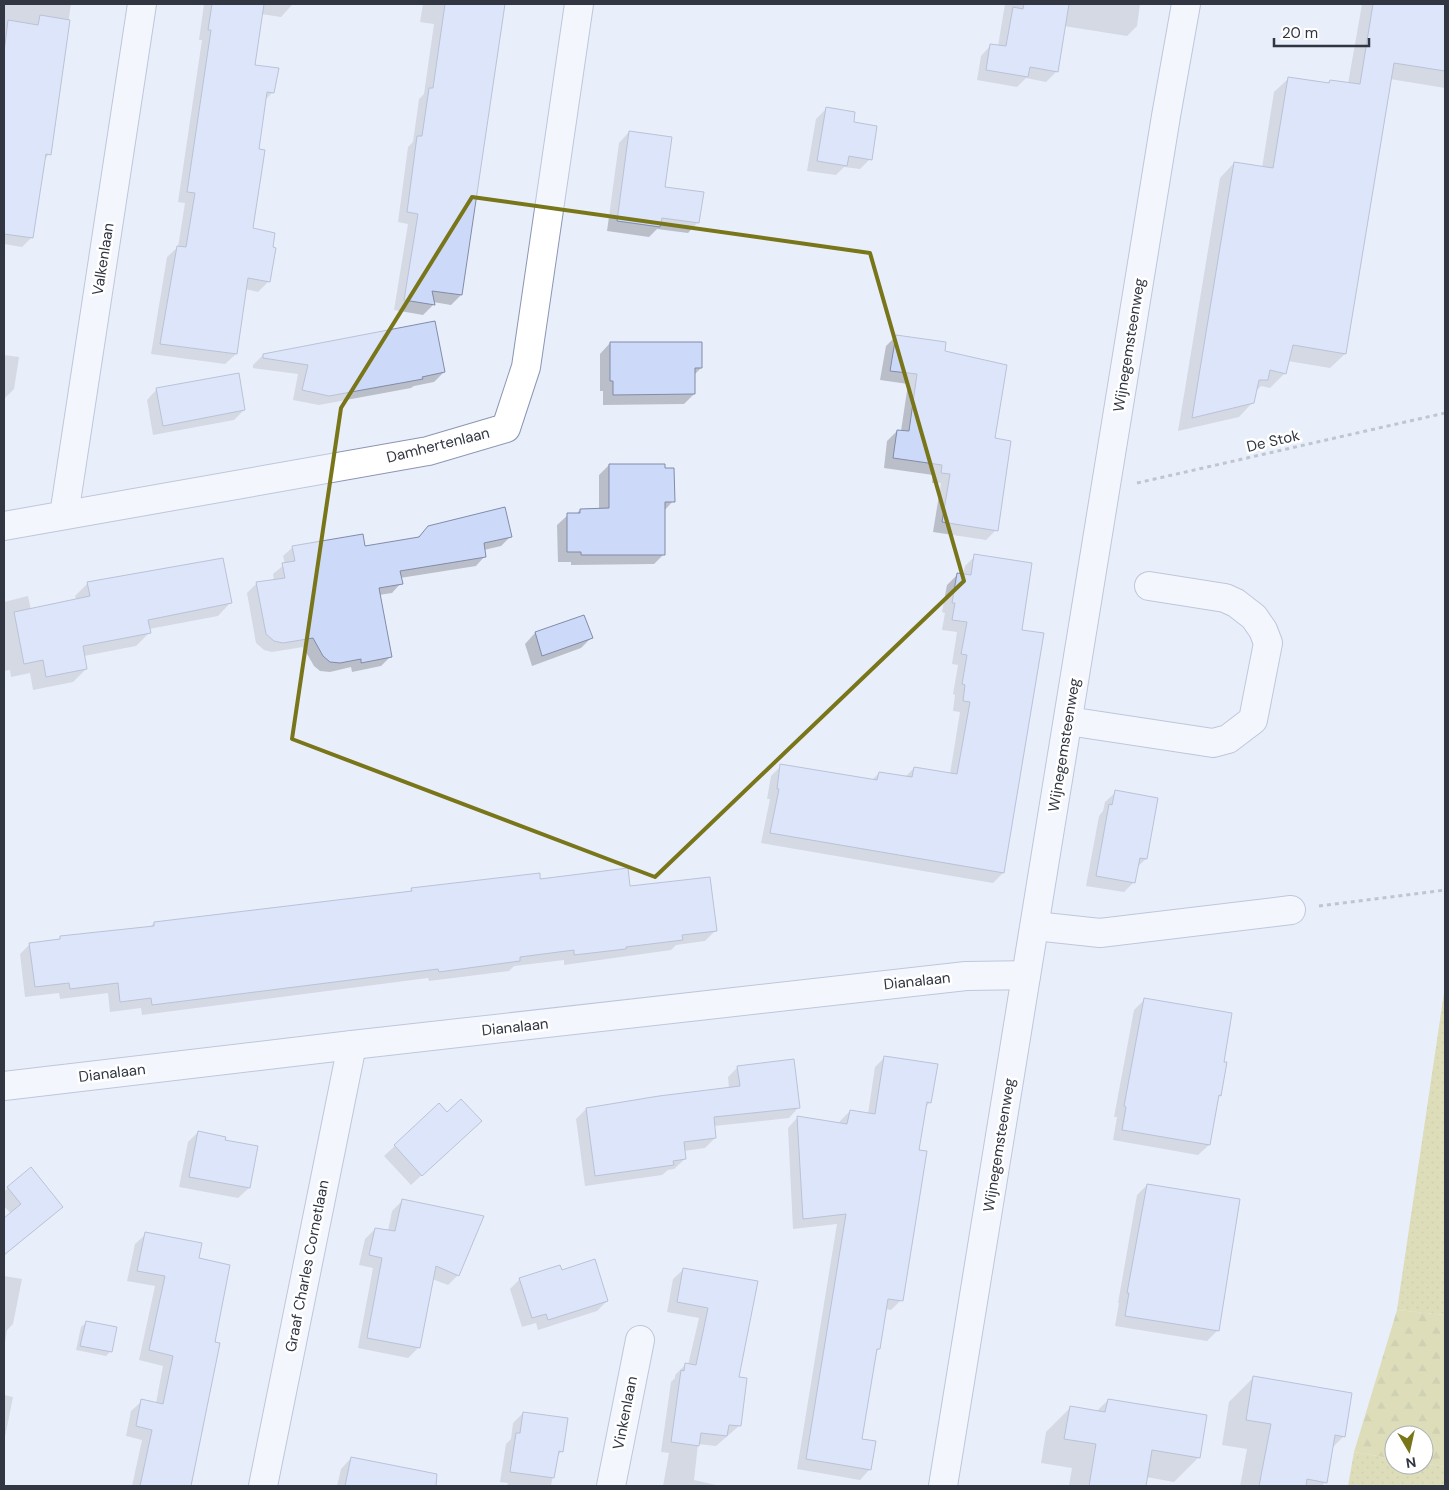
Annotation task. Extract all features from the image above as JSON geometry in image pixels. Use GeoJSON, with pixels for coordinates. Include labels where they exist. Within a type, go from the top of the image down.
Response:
{"type":"FeatureCollection","features":[{"type":"Feature","properties":{"kind":"street","name":"Valkenlaan"},"geometry":{"type":"LineString","coordinates":[[64,515],[142,4]]}},
{"type":"Feature","properties":{"kind":"street","name":"Damhertenlaan"},"geometry":{"type":"LineString","coordinates":[[4,526],[428,451],[506,428],[526,367],[579,4]]}},
{"type":"Feature","properties":{"kind":"street","name":"Wijnegemsteenweg"},"geometry":{"type":"LineString","coordinates":[[943,1486],[1186,4]]}},
{"type":"Feature","properties":{"kind":"street"},"geometry":{"type":"LineString","coordinates":[[1068,721],[1213,743],[1228,739],[1253,720],[1268,643],[1263,630],[1254,617],[1236,603],[1224,598],[1149,586]]}},
{"type":"Feature","properties":{"kind":"street"},"geometry":{"type":"LineString","coordinates":[[1035,926],[1100,933],[1291,910]]}},
{"type":"Feature","properties":{"kind":"street","name":"Dianalaan"},"geometry":{"type":"LineString","coordinates":[[4,1086],[966,976],[1026,975]]}},
{"type":"Feature","properties":{"kind":"street","name":"Graaf Charles Cornetlaan"},"geometry":{"type":"LineString","coordinates":[[263,1486],[352,1045]]}},
{"type":"Feature","properties":{"kind":"street","name":"Vinkenlaan"},"geometry":{"type":"LineString","coordinates":[[611,1486],[640,1340]]}},
{"type":"Feature","properties":{"kind":"path","name":"De Stok"},"geometry":{"type":"LineString","coordinates":[[1105,490],[1445,413]]}},
{"type":"Feature","properties":{"kind":"path"},"geometry":{"type":"LineString","coordinates":[[1291,910],[1445,890]]}},
{"type":"Feature","properties":{"kind":"highlighted area"},"geometry":{"type":"Polygon","coordinates":[[[472,197],[870,253],[964,581],[655,877],[292,739],[341,408],[472,197]]]}},
{"type":"Feature","properties":{"kind":"green space"},"geometry":{"type":"Polygon","coordinates":[[[1445,986],[1445,1315],[1397,1310],[1445,986]]]}},
{"type":"Feature","properties":{"kind":"green space"},"geometry":{"type":"Polygon","coordinates":[[[1397,1310],[1445,1315],[1445,1467],[1434,1465],[1434,1425],[1384,1425],[1384,1457],[1354,1452],[1397,1310]]]}},
{"type":"Feature","properties":{"kind":"green space"},"geometry":{"type":"Polygon","coordinates":[[[1354,1452],[1384,1457],[1384,1475],[1434,1475],[1434,1465],[1445,1467],[1445,1486],[1348,1486],[1354,1452]]]}},
{"type":"Feature","properties":{"kind":"building"},"geometry":{"type":"Polygon","coordinates":[[[212,4],[264,4],[255,65],[279,68],[274,93],[267,92],[259,149],[265,150],[253,228],[275,233],[273,247],[276,248],[270,282],[248,278],[237,354],[160,344],[177,246],[186,247],[195,193],[187,192],[211,30],[208,30],[212,4]]]}},
{"type":"Feature","properties":{"kind":"building"},"geometry":{"type":"Polygon","coordinates":[[[445,4],[505,4],[462,295],[432,291],[435,305],[404,300],[418,214],[407,212],[417,136],[422,136],[429,88],[433,88],[445,4]]]}},
{"type":"Feature","properties":{"kind":"building"},"geometry":{"type":"Polygon","coordinates":[[[1024,4],[1069,4],[1058,72],[1030,67],[1028,77],[986,70],[990,44],[1006,46],[1013,7],[1023,9],[1024,4]]]}},
{"type":"Feature","properties":{"kind":"building"},"geometry":{"type":"Polygon","coordinates":[[[1373,4],[1445,4],[1445,71],[1394,63],[1346,354],[1293,345],[1286,374],[1270,370],[1268,380],[1259,380],[1254,403],[1192,418],[1234,162],[1273,168],[1288,77],[1329,83],[1330,80],[1360,84],[1373,4]]]}},
{"type":"Feature","properties":{"kind":"building"},"geometry":{"type":"Polygon","coordinates":[[[40,15],[70,20],[51,155],[46,154],[33,238],[4,234],[4,52],[8,20],[38,25],[40,15]]]}},
{"type":"Feature","properties":{"kind":"building"},"geometry":{"type":"Polygon","coordinates":[[[826,107],[855,112],[854,122],[877,126],[872,160],[849,156],[847,166],[817,161],[826,107]]]}},
{"type":"Feature","properties":{"kind":"building"},"geometry":{"type":"Polygon","coordinates":[[[629,131],[672,137],[665,187],[704,192],[699,223],[662,218],[660,227],[617,221],[629,131]]]}},
{"type":"Feature","properties":{"kind":"building"},"geometry":{"type":"Polygon","coordinates":[[[435,321],[445,372],[422,377],[423,379],[329,396],[302,390],[308,365],[263,358],[263,354],[435,321]]]}},
{"type":"Feature","properties":{"kind":"building"},"geometry":{"type":"Polygon","coordinates":[[[896,335],[946,342],[945,351],[1007,365],[995,438],[1011,441],[998,531],[942,522],[950,474],[941,473],[942,465],[893,458],[897,430],[909,431],[917,374],[890,371],[896,335]]]}},
{"type":"Feature","properties":{"kind":"building"},"geometry":{"type":"Polygon","coordinates":[[[610,342],[702,342],[702,368],[695,368],[695,394],[613,395],[613,381],[610,381],[610,342]]]}},
{"type":"Feature","properties":{"kind":"building"},"geometry":{"type":"Polygon","coordinates":[[[239,373],[245,410],[163,426],[156,388],[239,373]]]}},
{"type":"Feature","properties":{"kind":"building"},"geometry":{"type":"Polygon","coordinates":[[[609,464],[665,464],[665,468],[674,468],[675,502],[665,502],[665,555],[581,555],[581,552],[567,552],[567,513],[580,513],[580,509],[609,508],[609,464]]]}},
{"type":"Feature","properties":{"kind":"building"},"geometry":{"type":"Polygon","coordinates":[[[505,507],[512,537],[484,543],[486,557],[400,571],[403,584],[379,588],[392,657],[361,663],[361,659],[340,663],[330,662],[323,656],[313,638],[283,643],[274,641],[266,634],[256,582],[285,578],[282,563],[295,561],[292,546],[363,534],[365,546],[419,537],[428,526],[505,507]]]}},
{"type":"Feature","properties":{"kind":"building"},"geometry":{"type":"Polygon","coordinates":[[[974,554],[1032,563],[1022,630],[1044,633],[1004,873],[770,833],[779,789],[777,789],[780,764],[877,780],[879,772],[912,777],[914,767],[957,774],[970,702],[963,701],[965,685],[962,684],[967,655],[961,654],[967,622],[952,620],[955,603],[952,603],[957,573],[971,575],[974,554]]]}},
{"type":"Feature","properties":{"kind":"building"},"geometry":{"type":"Polygon","coordinates":[[[223,558],[232,603],[148,620],[151,633],[83,646],[87,669],[46,677],[43,660],[24,664],[14,612],[90,596],[87,582],[223,558]]]}},
{"type":"Feature","properties":{"kind":"building"},"geometry":{"type":"Polygon","coordinates":[[[584,615],[593,638],[542,656],[535,632],[584,615]]]}},
{"type":"Feature","properties":{"kind":"building"},"geometry":{"type":"Polygon","coordinates":[[[1115,790],[1158,798],[1147,859],[1140,858],[1135,883],[1096,876],[1109,804],[1112,805],[1115,790]]]}},
{"type":"Feature","properties":{"kind":"building"},"geometry":{"type":"Polygon","coordinates":[[[628,868],[630,886],[710,877],[717,931],[682,935],[683,940],[626,947],[626,949],[574,955],[574,950],[520,957],[520,961],[439,972],[438,969],[152,1005],[151,998],[120,1002],[118,983],[70,989],[69,983],[35,987],[29,943],[60,939],[60,936],[154,926],[154,922],[412,891],[411,888],[540,873],[540,879],[628,868]]]}},
{"type":"Feature","properties":{"kind":"building"},"geometry":{"type":"Polygon","coordinates":[[[1144,998],[1232,1013],[1224,1062],[1227,1062],[1210,1145],[1122,1130],[1126,1107],[1124,1106],[1144,998]]]}},
{"type":"Feature","properties":{"kind":"building"},"geometry":{"type":"Polygon","coordinates":[[[884,1056],[938,1064],[931,1103],[927,1102],[919,1150],[927,1151],[903,1301],[888,1299],[880,1349],[877,1349],[862,1439],[876,1441],[871,1470],[806,1459],[846,1214],[803,1219],[797,1116],[847,1124],[850,1110],[875,1114],[884,1056]]]}},
{"type":"Feature","properties":{"kind":"building"},"geometry":{"type":"Polygon","coordinates":[[[794,1059],[800,1108],[714,1117],[716,1138],[684,1142],[686,1159],[673,1161],[674,1165],[595,1176],[586,1108],[659,1096],[740,1086],[737,1066],[794,1059]]]}},
{"type":"Feature","properties":{"kind":"building"},"geometry":{"type":"Polygon","coordinates":[[[461,1099],[482,1121],[422,1176],[394,1145],[439,1103],[447,1112],[461,1099]]]}},
{"type":"Feature","properties":{"kind":"building"},"geometry":{"type":"Polygon","coordinates":[[[198,1131],[226,1137],[225,1140],[258,1146],[250,1188],[189,1177],[198,1131]]]}},
{"type":"Feature","properties":{"kind":"building"},"geometry":{"type":"Polygon","coordinates":[[[31,1167],[63,1207],[4,1255],[4,1218],[21,1204],[7,1187],[31,1167]]]}},
{"type":"Feature","properties":{"kind":"building"},"geometry":{"type":"Polygon","coordinates":[[[1147,1184],[1240,1199],[1219,1331],[1125,1316],[1129,1293],[1127,1293],[1147,1184]]]}},
{"type":"Feature","properties":{"kind":"building"},"geometry":{"type":"Polygon","coordinates":[[[402,1199],[484,1216],[459,1276],[436,1266],[420,1348],[367,1338],[382,1258],[369,1255],[375,1228],[395,1231],[402,1199]]]}},
{"type":"Feature","properties":{"kind":"building"},"geometry":{"type":"Polygon","coordinates":[[[145,1232],[202,1243],[199,1258],[230,1265],[215,1342],[220,1343],[191,1486],[140,1486],[152,1430],[136,1426],[141,1399],[163,1404],[173,1356],[149,1350],[165,1276],[137,1271],[145,1232]]]}},
{"type":"Feature","properties":{"kind":"building"},"geometry":{"type":"Polygon","coordinates":[[[595,1259],[608,1301],[548,1320],[546,1314],[532,1318],[519,1278],[560,1265],[562,1270],[595,1259]]]}},
{"type":"Feature","properties":{"kind":"building"},"geometry":{"type":"Polygon","coordinates":[[[683,1268],[758,1281],[739,1377],[747,1378],[741,1426],[729,1425],[727,1436],[701,1433],[699,1446],[671,1442],[681,1370],[684,1371],[685,1363],[696,1365],[708,1308],[677,1302],[683,1268]]]}},
{"type":"Feature","properties":{"kind":"building"},"geometry":{"type":"Polygon","coordinates":[[[86,1321],[117,1327],[112,1352],[80,1346],[86,1321]]]}},
{"type":"Feature","properties":{"kind":"building"},"geometry":{"type":"Polygon","coordinates":[[[1253,1376],[1352,1393],[1345,1437],[1335,1435],[1327,1483],[1307,1479],[1306,1486],[1259,1486],[1271,1424],[1246,1420],[1253,1376]]]}},
{"type":"Feature","properties":{"kind":"building"},"geometry":{"type":"Polygon","coordinates":[[[1108,1399],[1207,1415],[1200,1458],[1152,1450],[1146,1486],[1089,1486],[1096,1444],[1064,1439],[1070,1406],[1105,1412],[1108,1399]]]}},
{"type":"Feature","properties":{"kind":"building"},"geometry":{"type":"Polygon","coordinates":[[[523,1412],[568,1418],[563,1452],[559,1451],[554,1478],[510,1472],[516,1433],[520,1433],[523,1412]]]}},
{"type":"Feature","properties":{"kind":"building"},"geometry":{"type":"Polygon","coordinates":[[[351,1457],[437,1474],[436,1486],[345,1486],[351,1457]]]}}]}
